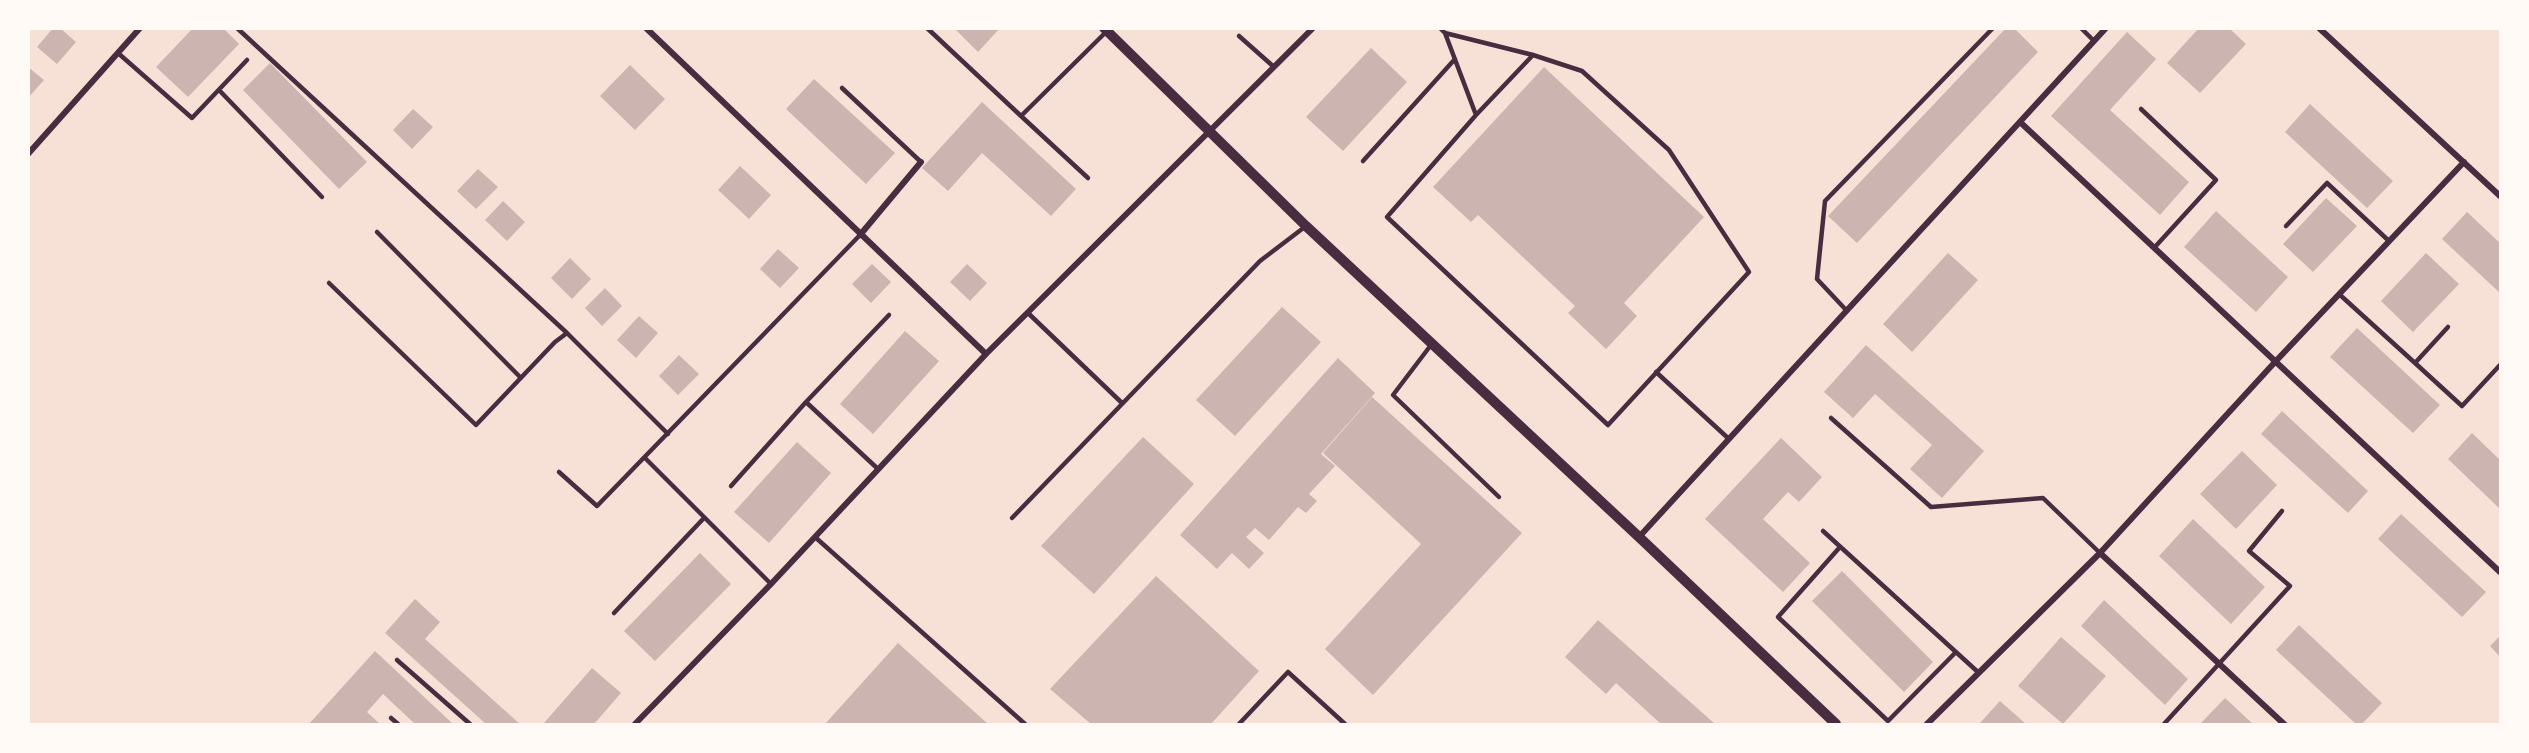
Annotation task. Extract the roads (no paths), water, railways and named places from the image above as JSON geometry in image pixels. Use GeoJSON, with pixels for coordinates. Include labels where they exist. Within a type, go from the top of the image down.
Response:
{"type":"FeatureCollection","features":[{"type":"Feature","properties":{"kind":"street"},"geometry":{"type":"LineString","coordinates":[[28,154],[140,28]]}},
{"type":"Feature","properties":{"kind":"street"},"geometry":{"type":"LineString","coordinates":[[646,28],[986,354]]}},
{"type":"Feature","properties":{"kind":"street"},"geometry":{"type":"LineString","coordinates":[[635,724],[771,584],[986,354],[1313,28]]}},
{"type":"Feature","properties":{"kind":"street"},"geometry":{"type":"LineString","coordinates":[[1639,537],[2106,28]]}},
{"type":"Feature","properties":{"kind":"street"},"geometry":{"type":"LineString","coordinates":[[2319,28],[2500,196]]}},
{"type":"Feature","properties":{"kind":"street"},"geometry":{"type":"LineString","coordinates":[[1105,30],[1207,132],[1306,226],[1836,724]]}},
{"type":"Feature","properties":{"kind":"street"},"geometry":{"type":"LineString","coordinates":[[2020,122],[2500,572]]}},
{"type":"Feature","properties":{"kind":"street"},"geometry":{"type":"LineString","coordinates":[[860,235],[921,162]]}},
{"type":"Feature","properties":{"kind":"street"},"geometry":{"type":"LineString","coordinates":[[1927,724],[2100,553],[2275,362],[2464,162]]}},
{"type":"Feature","properties":{"kind":"street"},"geometry":{"type":"LineString","coordinates":[[2100,553],[2284,724]]}},
{"type":"Feature","properties":{"kind":"lane"},"geometry":{"type":"LineString","coordinates":[[237,28],[567,333],[668,434]]}},
{"type":"Feature","properties":{"kind":"lane"},"geometry":{"type":"LineString","coordinates":[[927,28],[1088,178]]}},
{"type":"Feature","properties":{"kind":"lane"},"geometry":{"type":"LineString","coordinates":[[1440,28],[1445,33],[1476,115]]}},
{"type":"Feature","properties":{"kind":"lane"},"geometry":{"type":"LineString","coordinates":[[1847,310],[1817,279],[1825,201],[1993,28]]}},
{"type":"Feature","properties":{"kind":"lane"},"geometry":{"type":"LineString","coordinates":[[2081,28],[2094,41]]}},
{"type":"Feature","properties":{"kind":"lane"},"geometry":{"type":"LineString","coordinates":[[1021,116],[1105,30]]}},
{"type":"Feature","properties":{"kind":"lane"},"geometry":{"type":"LineString","coordinates":[[1445,33],[1533,55],[1582,71],[1669,150],[1749,272],[1608,425],[1386,217],[1476,115],[1533,55]]}},
{"type":"Feature","properties":{"kind":"lane"},"geometry":{"type":"LineString","coordinates":[[1239,36],[1274,67]]}},
{"type":"Feature","properties":{"kind":"lane"},"geometry":{"type":"LineString","coordinates":[[118,53],[192,118],[247,60]]}},
{"type":"Feature","properties":{"kind":"lane"},"geometry":{"type":"LineString","coordinates":[[1363,161],[1455,59]]}},
{"type":"Feature","properties":{"kind":"lane"},"geometry":{"type":"LineString","coordinates":[[842,88],[921,162]]}},
{"type":"Feature","properties":{"kind":"lane"},"geometry":{"type":"LineString","coordinates":[[219,90],[322,198]]}},
{"type":"Feature","properties":{"kind":"lane"},"geometry":{"type":"LineString","coordinates":[[2140,109],[2216,180],[2154,248]]}},
{"type":"Feature","properties":{"kind":"lane"},"geometry":{"type":"LineString","coordinates":[[2286,226],[2327,183],[2389,241]]}},
{"type":"Feature","properties":{"kind":"lane"},"geometry":{"type":"LineString","coordinates":[[1012,518],[1260,261],[1306,226]]}},
{"type":"Feature","properties":{"kind":"lane"},"geometry":{"type":"LineString","coordinates":[[376,232],[521,378]]}},
{"type":"Feature","properties":{"kind":"lane"},"geometry":{"type":"LineString","coordinates":[[559,472],[597,506],[860,235]]}},
{"type":"Feature","properties":{"kind":"lane"},"geometry":{"type":"LineString","coordinates":[[329,282],[476,425],[555,342],[567,333]]}},
{"type":"Feature","properties":{"kind":"lane"},"geometry":{"type":"LineString","coordinates":[[2339,294],[2463,406],[2500,365]]}},
{"type":"Feature","properties":{"kind":"lane"},"geometry":{"type":"LineString","coordinates":[[1028,313],[1122,403]]}},
{"type":"Feature","properties":{"kind":"lane"},"geometry":{"type":"LineString","coordinates":[[731,486],[806,402],[889,315]]}},
{"type":"Feature","properties":{"kind":"lane"},"geometry":{"type":"LineString","coordinates":[[2415,363],[2448,327]]}},
{"type":"Feature","properties":{"kind":"lane"},"geometry":{"type":"LineString","coordinates":[[1432,343],[1393,395],[1499,497]]}},
{"type":"Feature","properties":{"kind":"lane"},"geometry":{"type":"LineString","coordinates":[[1656,372],[1729,439]]}},
{"type":"Feature","properties":{"kind":"lane"},"geometry":{"type":"LineString","coordinates":[[806,402],[878,469]]}},
{"type":"Feature","properties":{"kind":"lane"},"geometry":{"type":"LineString","coordinates":[[1831,418],[1931,507],[2043,498],[2100,553]]}},
{"type":"Feature","properties":{"kind":"lane"},"geometry":{"type":"LineString","coordinates":[[645,458],[771,584]]}},
{"type":"Feature","properties":{"kind":"lane"},"geometry":{"type":"LineString","coordinates":[[2164,724],[2290,586],[2249,551],[2282,511]]}},
{"type":"Feature","properties":{"kind":"lane"},"geometry":{"type":"LineString","coordinates":[[614,613],[704,518]]}},
{"type":"Feature","properties":{"kind":"lane"},"geometry":{"type":"LineString","coordinates":[[1823,531],[1979,673]]}},
{"type":"Feature","properties":{"kind":"lane"},"geometry":{"type":"LineString","coordinates":[[815,537],[1025,724]]}},
{"type":"Feature","properties":{"kind":"lane"},"geometry":{"type":"LineString","coordinates":[[1840,547],[1779,617],[1888,721],[1956,652]]}},
{"type":"Feature","properties":{"kind":"lane"},"geometry":{"type":"LineString","coordinates":[[397,660],[470,724]]}},
{"type":"Feature","properties":{"kind":"lane"},"geometry":{"type":"LineString","coordinates":[[1239,724],[1288,672],[1345,724]]}},
{"type":"Feature","properties":{"kind":"lane"},"geometry":{"type":"LineString","coordinates":[[391,718],[398,724]]}}]}
